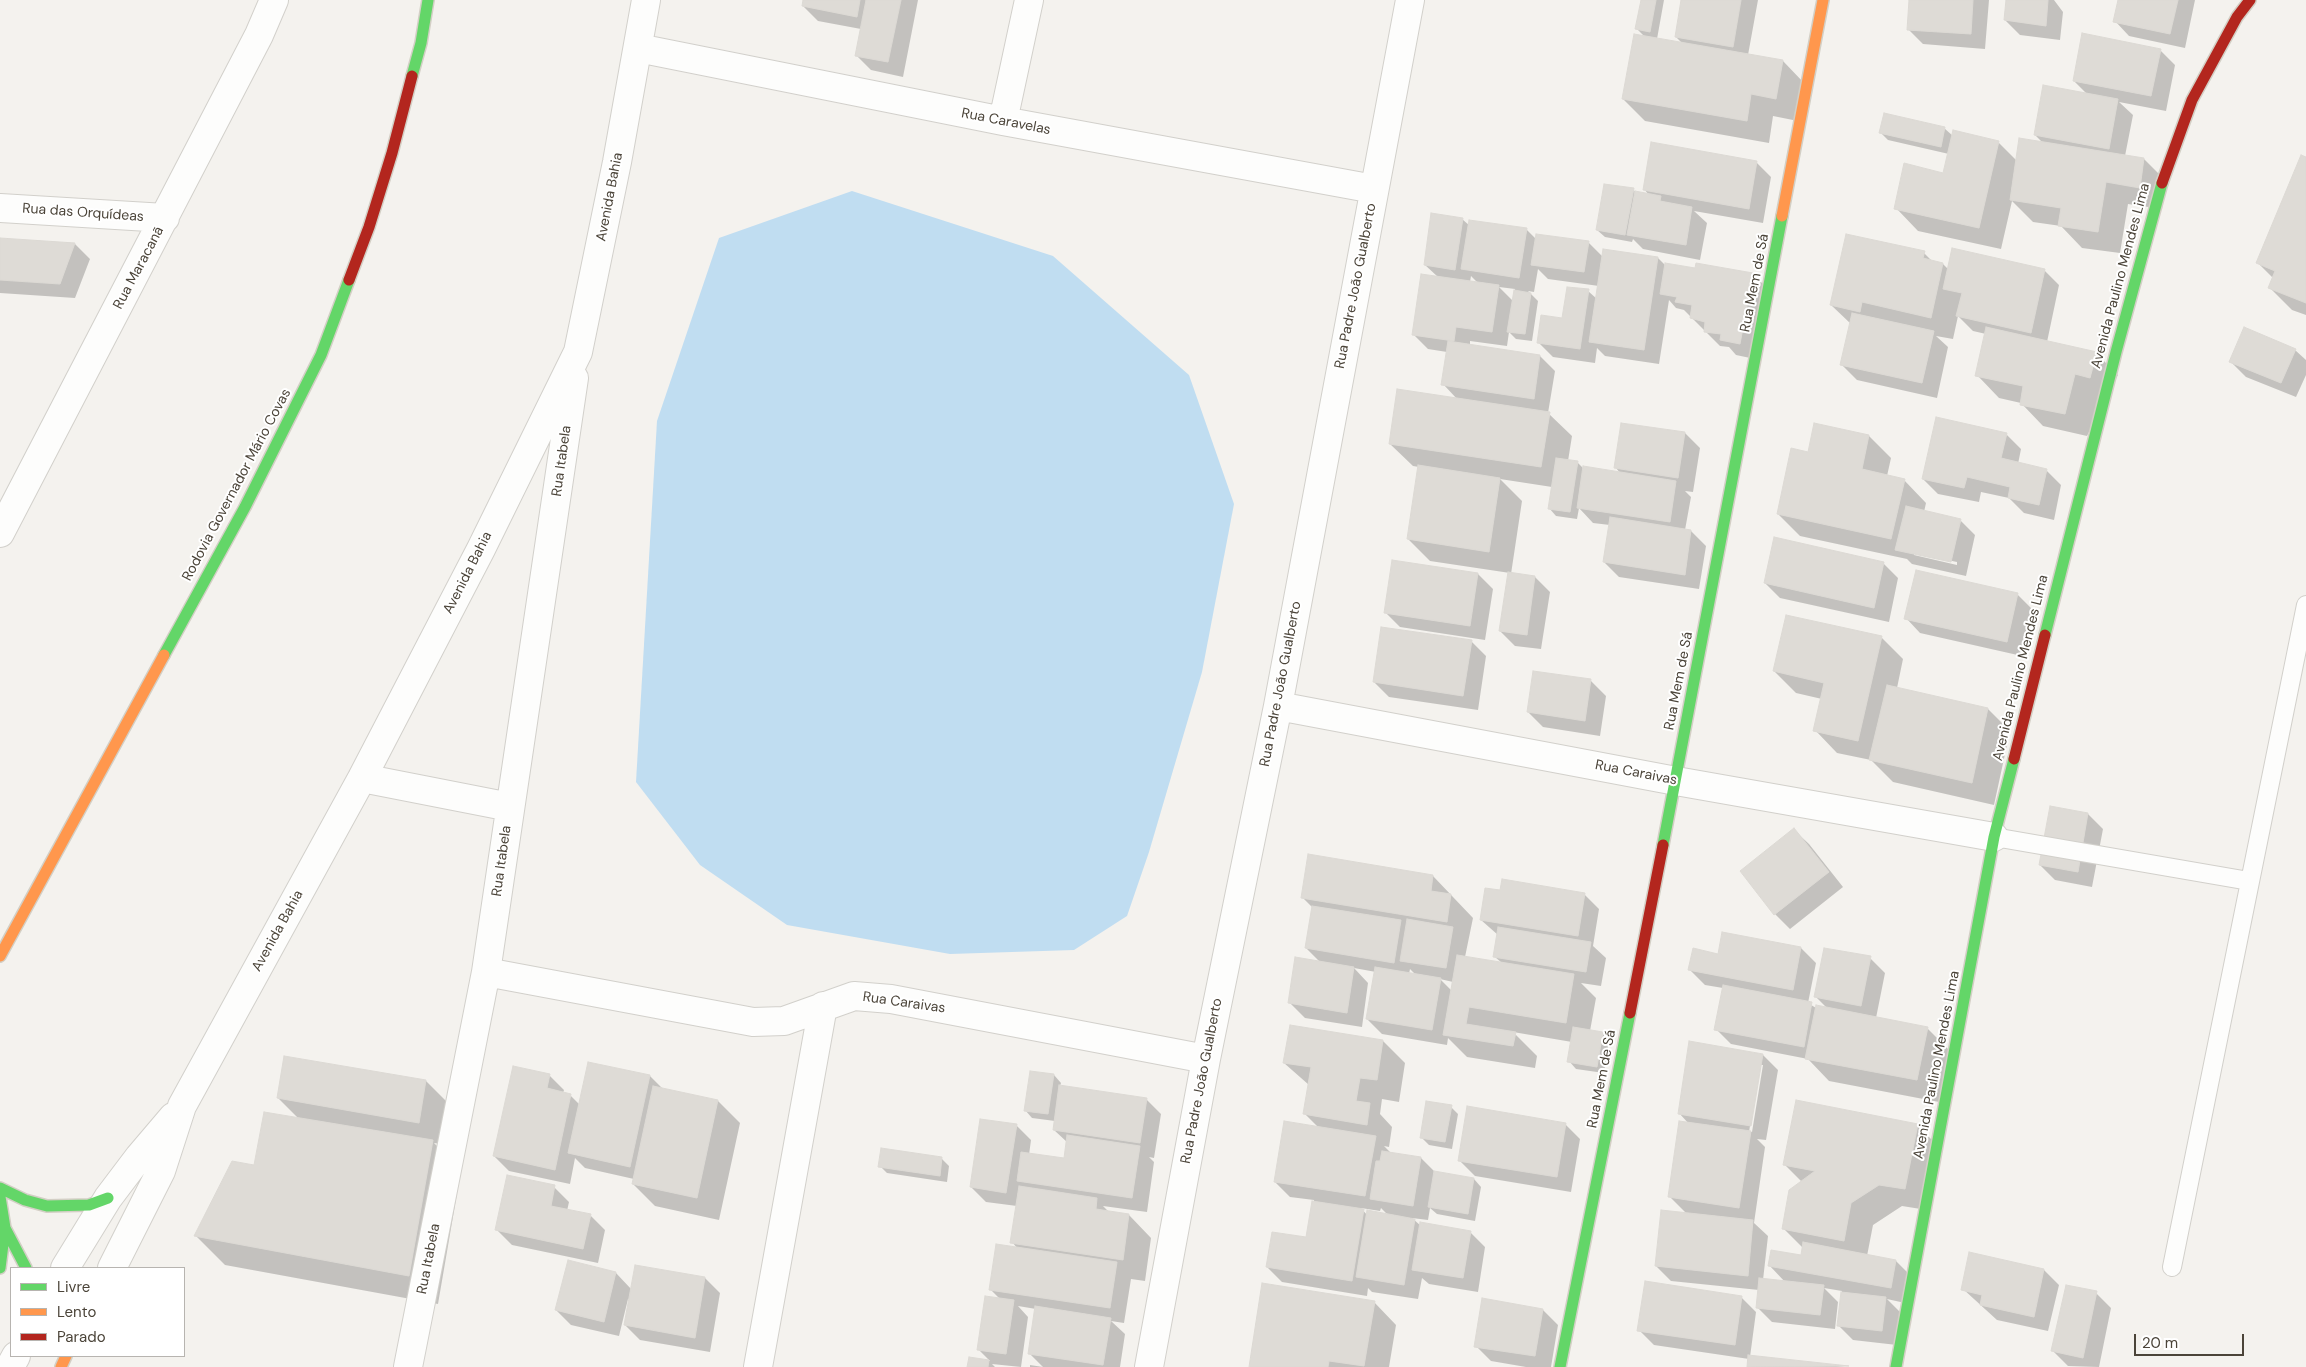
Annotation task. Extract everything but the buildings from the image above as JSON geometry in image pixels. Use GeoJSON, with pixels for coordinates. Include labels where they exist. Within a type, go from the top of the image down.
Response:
{"type":"FeatureCollection","features":[{"type":"Feature","properties":{"kind":"main road","name":"Rodovia Governador Mário Covas"},"geometry":{"type":"LineString","coordinates":[[0,953],[245,508],[321,355],[370,227],[421,43],[428,0]]}},
{"type":"Feature","properties":{"kind":"main road","name":"Rua Mem de Sá"},"geometry":{"type":"LineString","coordinates":[[1560,1367],[1676,781],[1824,0]]}},
{"type":"Feature","properties":{"kind":"main road","name":"Avenida Paulino Mendes Lima"},"geometry":{"type":"LineString","coordinates":[[1896,1367],[1994,837],[2113,362],[2157,196],[2192,100],[2237,17],[2250,0]]}},
{"type":"Feature","properties":{"kind":"main road"},"geometry":{"type":"LineString","coordinates":[[0,1188],[25,1200],[47,1206],[69,1207],[89,1205],[108,1198]]}},
{"type":"Feature","properties":{"kind":"main road"},"geometry":{"type":"LineString","coordinates":[[0,1198],[5,1228],[0,1268]]}},
{"type":"Feature","properties":{"kind":"main road"},"geometry":{"type":"LineString","coordinates":[[5,1228],[25,1267]]}},
{"type":"Feature","properties":{"kind":"street","name":"Rua Maracanã"},"geometry":{"type":"LineString","coordinates":[[0,533],[165,218],[259,35],[274,0]]}},
{"type":"Feature","properties":{"kind":"street","name":"Avenida Bahia"},"geometry":{"type":"LineString","coordinates":[[112,1267],[150,1164],[362,778],[481,549],[578,352],[646,0]]}},
{"type":"Feature","properties":{"kind":"street"},"geometry":{"type":"LineString","coordinates":[[1003,122],[1028,0]]}},
{"type":"Feature","properties":{"kind":"street","name":"Rua Padre João Gualberto"},"geometry":{"type":"LineString","coordinates":[[1149,1367],[1206,1059],[1278,706],[1410,0]]}},
{"type":"Feature","properties":{"kind":"street","name":"Rua Caravelas"},"geometry":{"type":"LineString","coordinates":[[638,48],[1003,122],[1374,189]]}},
{"type":"Feature","properties":{"kind":"street","name":"Rua das Orquídeas"},"geometry":{"type":"LineString","coordinates":[[0,208],[165,218]]}},
{"type":"Feature","properties":{"kind":"street","name":"Rua Itabela"},"geometry":{"type":"LineString","coordinates":[[408,1367],[486,972],[578,352]]}},
{"type":"Feature","properties":{"kind":"street","name":"Rua Caraivas"},"geometry":{"type":"LineString","coordinates":[[1278,706],[1676,781],[1994,837]]}},
{"type":"Feature","properties":{"kind":"street"},"geometry":{"type":"LineString","coordinates":[[362,778],[510,807]]}},
{"type":"Feature","properties":{"kind":"street","name":"Rua Caraivas"},"geometry":{"type":"LineString","coordinates":[[486,972],[753,1022],[784,1021],[854,996],[891,999],[1206,1059]]}},
{"type":"Feature","properties":{"kind":"street"},"geometry":{"type":"LineString","coordinates":[[758,1367],[823,1006]]}},
{"type":"Feature","properties":{"kind":"street","name":"Avenida Bahia"},"geometry":{"type":"LineString","coordinates":[[66,1267],[108,1198],[150,1164]]}},
{"type":"Feature","properties":{"kind":"lane"},"geometry":{"type":"LineString","coordinates":[[2172,1267],[2306,605]]}},
{"type":"Feature","properties":{"kind":"lane"},"geometry":{"type":"LineString","coordinates":[[1994,837],[2249,882]]}},
{"type":"Feature","properties":{"kind":"water"},"geometry":{"type":"Polygon","coordinates":[[[852,191],[1053,256],[1189,375],[1234,504],[1202,672],[1149,852],[1127,916],[1074,950],[950,954],[787,925],[700,865],[636,782],[657,421],[719,238],[852,191]]]}},
{"type":"Feature","properties":{"kind":"traffic: fast"},"geometry":{"type":"LineString","coordinates":[[412,76],[421,43],[428,0]]}},
{"type":"Feature","properties":{"kind":"traffic: fast"},"geometry":{"type":"LineString","coordinates":[[2045,635],[2116,352],[2162,183]]}},
{"type":"Feature","properties":{"kind":"traffic: fast"},"geometry":{"type":"LineString","coordinates":[[1663,845],[1782,216]]}},
{"type":"Feature","properties":{"kind":"traffic: fast"},"geometry":{"type":"LineString","coordinates":[[164,655],[245,507],[321,355],[349,280]]}},
{"type":"Feature","properties":{"kind":"traffic: fast"},"geometry":{"type":"LineString","coordinates":[[1896,1367],[1994,837],[2014,759]]}},
{"type":"Feature","properties":{"kind":"traffic: fast"},"geometry":{"type":"LineString","coordinates":[[1560,1367],[1630,1013]]}},
{"type":"Feature","properties":{"kind":"traffic: fast"},"geometry":{"type":"LineString","coordinates":[[0,1188],[25,1200],[47,1206],[89,1205],[108,1198]]}},
{"type":"Feature","properties":{"kind":"traffic: fast"},"geometry":{"type":"LineString","coordinates":[[0,1197],[5,1228],[0,1268]]}},
{"type":"Feature","properties":{"kind":"traffic: fast"},"geometry":{"type":"LineString","coordinates":[[5,1228],[25,1267]]}},
{"type":"Feature","properties":{"kind":"traffic: slow"},"geometry":{"type":"LineString","coordinates":[[1782,216],[1823,0]]}},
{"type":"Feature","properties":{"kind":"traffic: slow"},"geometry":{"type":"LineString","coordinates":[[0,956],[164,655]]}},
{"type":"Feature","properties":{"kind":"traffic: slow"},"geometry":{"type":"LineString","coordinates":[[61,1367],[66,1357]]}},
{"type":"Feature","properties":{"kind":"traffic: jam"},"geometry":{"type":"LineString","coordinates":[[2162,183],[2192,100],[2237,17],[2250,0]]}},
{"type":"Feature","properties":{"kind":"traffic: jam"},"geometry":{"type":"LineString","coordinates":[[349,280],[369,227],[392,153],[412,76]]}},
{"type":"Feature","properties":{"kind":"traffic: jam"},"geometry":{"type":"LineString","coordinates":[[2014,759],[2045,635]]}},
{"type":"Feature","properties":{"kind":"traffic: jam"},"geometry":{"type":"LineString","coordinates":[[1630,1013],[1663,845]]}}]}
